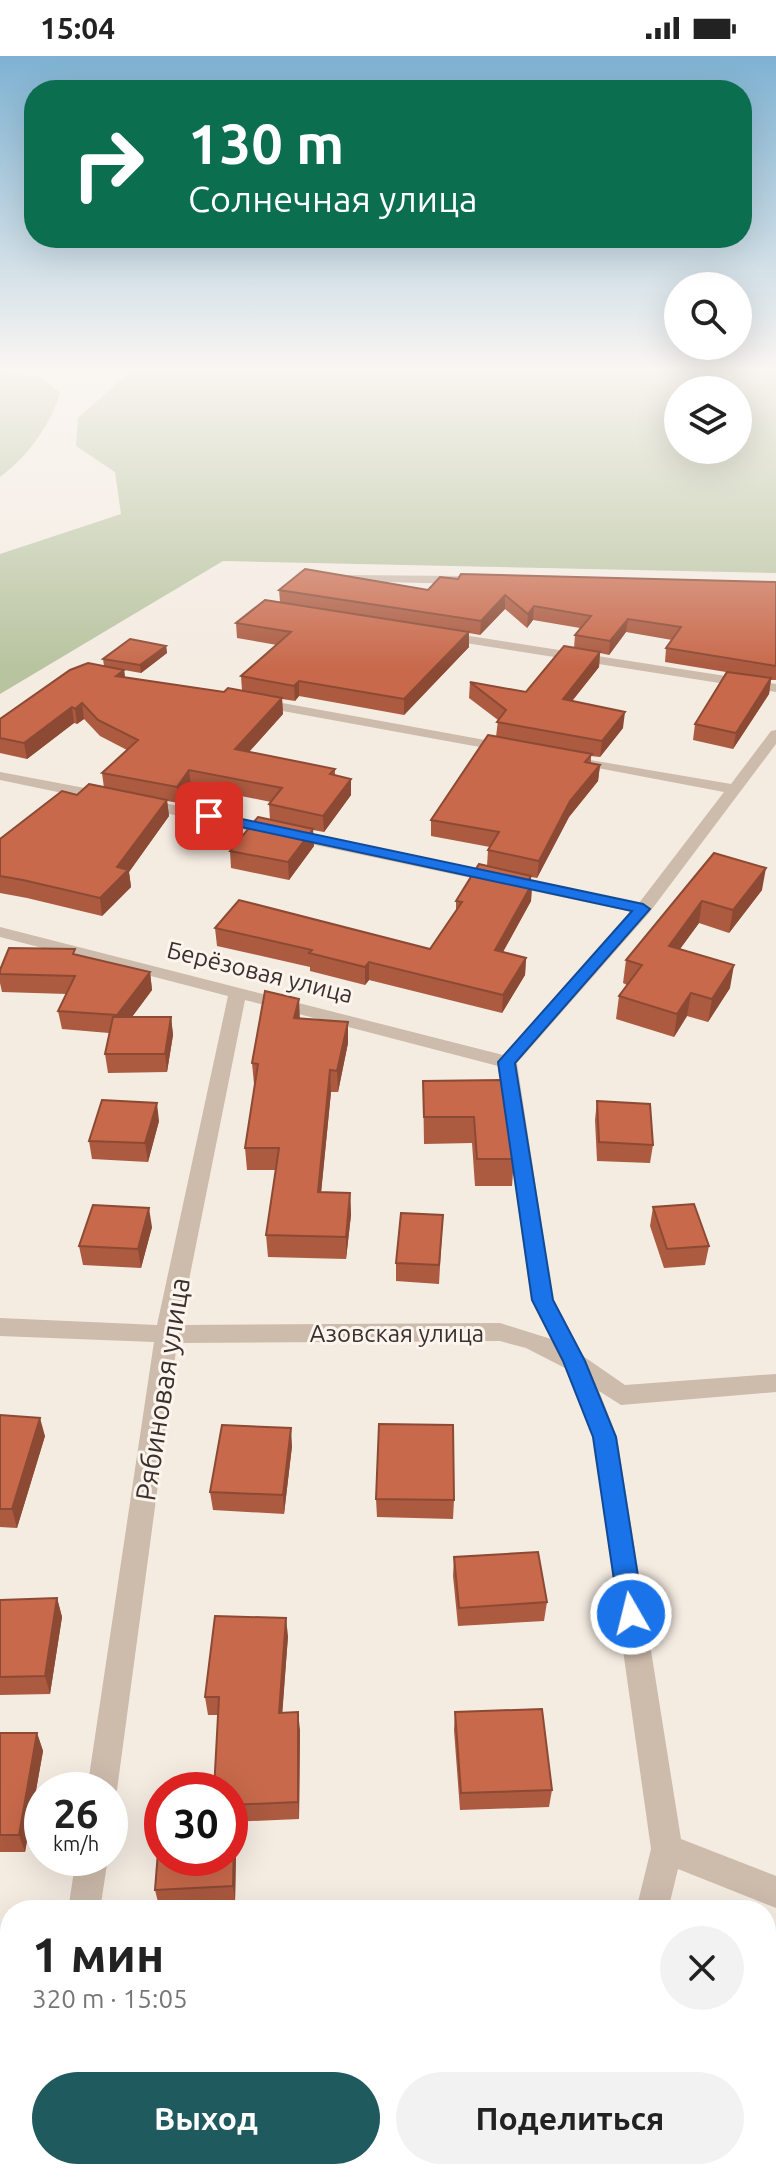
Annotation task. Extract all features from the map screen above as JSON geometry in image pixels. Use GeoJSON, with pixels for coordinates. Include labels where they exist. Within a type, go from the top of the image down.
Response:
{"type":"FeatureCollection","features":[{"type":"Feature","properties":{"kind":"street"},"geometry":{"type":"LineString","coordinates":[[346,577],[473,580]]}},
{"type":"Feature","properties":{"kind":"street"},"geometry":{"type":"LineString","coordinates":[[436,635],[776,688]]}},
{"type":"Feature","properties":{"kind":"street"},"geometry":{"type":"LineString","coordinates":[[235,698],[516,749]]}},
{"type":"Feature","properties":{"kind":"street"},"geometry":{"type":"LineString","coordinates":[[654,1900],[667,1849],[605,1437],[574,1361],[542,1300],[507,1062],[643,909],[776,734]]}},
{"type":"Feature","properties":{"kind":"street"},"geometry":{"type":"LineString","coordinates":[[547,755],[735,789]]}},
{"type":"Feature","properties":{"kind":"street"},"geometry":{"type":"LineString","coordinates":[[0,776],[268,828],[643,909]]}},
{"type":"Feature","properties":{"kind":"street","name":"Берёзовая улица"},"geometry":{"type":"LineString","coordinates":[[0,932],[507,1062]]}},
{"type":"Feature","properties":{"kind":"street","name":"Рябиновая улица"},"geometry":{"type":"LineString","coordinates":[[105,1772],[167,1334],[238,991]]}},
{"type":"Feature","properties":{"kind":"street","name":"Азовская улица"},"geometry":{"type":"LineString","coordinates":[[0,1327],[167,1334],[500,1332],[533,1338],[574,1361],[621,1395],[776,1383]]}},
{"type":"Feature","properties":{"kind":"street"},"geometry":{"type":"LineString","coordinates":[[667,1849],[776,1892]]}},
{"type":"Feature","properties":{"kind":"street"},"geometry":{"type":"LineString","coordinates":[[86,1900],[89,1876]]}},
{"type":"Feature","properties":{"kind":"green space"},"geometry":{"type":"Polygon","coordinates":[[[111,469],[776,469],[776,573],[223,561],[0,694],[0,554],[121,514],[115,472],[111,469]]]}},
{"type":"Feature","properties":{"kind":"building"},"geometry":{"type":"Polygon","coordinates":[[[305,569],[428,590],[440,577],[458,579],[461,574],[776,582],[776,666],[666,648],[681,627],[628,619],[610,641],[575,635],[591,616],[534,606],[528,614],[505,595],[481,621],[279,590],[305,569]]]}},
{"type":"Feature","properties":{"kind":"building"},"geometry":{"type":"Polygon","coordinates":[[[265,600],[469,632],[404,699],[299,681],[294,686],[241,676],[291,632],[236,623],[265,600]]]}},
{"type":"Feature","properties":{"kind":"building"},"geometry":{"type":"Polygon","coordinates":[[[130,639],[166,646],[140,665],[103,659],[130,639]]]}},
{"type":"Feature","properties":{"kind":"building"},"geometry":{"type":"Polygon","coordinates":[[[564,646],[600,652],[563,699],[625,712],[602,741],[497,722],[506,710],[470,682],[526,692],[564,646]]]}},
{"type":"Feature","properties":{"kind":"building"},"geometry":{"type":"Polygon","coordinates":[[[88,663],[124,670],[116,676],[224,692],[228,688],[282,698],[235,749],[335,769],[330,774],[351,779],[323,816],[269,804],[282,788],[189,770],[177,787],[102,773],[138,740],[98,720],[82,703],[24,743],[0,738],[0,719],[70,670],[88,663]]]}},
{"type":"Feature","properties":{"kind":"building"},"geometry":{"type":"Polygon","coordinates":[[[727,672],[771,678],[736,733],[695,724],[727,672]]]}},
{"type":"Feature","properties":{"kind":"building"},"geometry":{"type":"Polygon","coordinates":[[[488,735],[592,754],[585,762],[600,765],[570,801],[539,861],[488,850],[499,832],[431,820],[488,735]]]}},
{"type":"Feature","properties":{"kind":"building"},"geometry":{"type":"Polygon","coordinates":[[[89,784],[167,800],[117,867],[128,870],[100,898],[0,876],[0,839],[62,791],[77,795],[89,784]]]}},
{"type":"Feature","properties":{"kind":"building"},"geometry":{"type":"Polygon","coordinates":[[[258,817],[313,829],[288,862],[230,851],[258,817]]]}},
{"type":"Feature","properties":{"kind":"building"},"geometry":{"type":"Polygon","coordinates":[[[714,853],[766,868],[733,910],[702,901],[669,946],[734,965],[712,999],[691,993],[677,1014],[619,996],[642,965],[626,960],[714,853]]]}},
{"type":"Feature","properties":{"kind":"building"},"geometry":{"type":"Polygon","coordinates":[[[479,864],[531,876],[527,883],[532,884],[495,950],[526,958],[503,995],[369,962],[365,967],[309,953],[312,950],[215,928],[239,900],[430,949],[462,902],[456,901],[479,864]]]}},
{"type":"Feature","properties":{"kind":"building"},"geometry":{"type":"Polygon","coordinates":[[[9,948],[75,949],[73,954],[150,972],[117,1015],[58,1011],[75,976],[0,974],[9,948]]]}},
{"type":"Feature","properties":{"kind":"building"},"geometry":{"type":"Polygon","coordinates":[[[265,991],[299,999],[294,1018],[348,1022],[337,1071],[330,1070],[318,1192],[350,1193],[346,1237],[266,1235],[279,1148],[245,1148],[258,1064],[252,1063],[265,991]]]}},
{"type":"Feature","properties":{"kind":"building"},"geometry":{"type":"Polygon","coordinates":[[[113,1017],[171,1017],[165,1054],[105,1054],[113,1017]]]}},
{"type":"Feature","properties":{"kind":"building"},"geometry":{"type":"Polygon","coordinates":[[[502,1080],[514,1159],[477,1159],[474,1117],[424,1117],[423,1081],[502,1080]]]}},
{"type":"Feature","properties":{"kind":"building"},"geometry":{"type":"Polygon","coordinates":[[[102,1100],[157,1103],[145,1143],[89,1141],[102,1100]]]}},
{"type":"Feature","properties":{"kind":"building"},"geometry":{"type":"Polygon","coordinates":[[[597,1101],[650,1104],[653,1145],[599,1142],[597,1101]]]}},
{"type":"Feature","properties":{"kind":"building"},"geometry":{"type":"Polygon","coordinates":[[[694,1204],[709,1246],[667,1249],[653,1207],[694,1204]]]}},
{"type":"Feature","properties":{"kind":"building"},"geometry":{"type":"Polygon","coordinates":[[[93,1205],[149,1208],[138,1249],[79,1246],[93,1205]]]}},
{"type":"Feature","properties":{"kind":"building"},"geometry":{"type":"Polygon","coordinates":[[[401,1213],[443,1215],[439,1265],[396,1263],[401,1213]]]}},
{"type":"Feature","properties":{"kind":"building"},"geometry":{"type":"Polygon","coordinates":[[[0,1415],[40,1418],[12,1509],[0,1509],[0,1415]]]}},
{"type":"Feature","properties":{"kind":"building"},"geometry":{"type":"Polygon","coordinates":[[[379,1424],[453,1425],[454,1500],[376,1499],[379,1424]]]}},
{"type":"Feature","properties":{"kind":"building"},"geometry":{"type":"Polygon","coordinates":[[[222,1425],[291,1428],[283,1495],[210,1492],[222,1425]]]}},
{"type":"Feature","properties":{"kind":"building"},"geometry":{"type":"Polygon","coordinates":[[[538,1552],[547,1602],[459,1608],[454,1557],[538,1552]]]}},
{"type":"Feature","properties":{"kind":"building"},"geometry":{"type":"Polygon","coordinates":[[[57,1598],[45,1676],[0,1677],[0,1600],[57,1598]]]}},
{"type":"Feature","properties":{"kind":"building"},"geometry":{"type":"Polygon","coordinates":[[[215,1616],[286,1618],[279,1713],[298,1712],[298,1802],[248,1804],[248,1772],[215,1772],[219,1697],[205,1697],[215,1616]]]}},
{"type":"Feature","properties":{"kind":"building"},"geometry":{"type":"Polygon","coordinates":[[[542,1709],[552,1790],[461,1793],[455,1712],[542,1709]]]}},
{"type":"Feature","properties":{"kind":"building"},"geometry":{"type":"Polygon","coordinates":[[[0,1733],[37,1733],[30,1772],[24,1772],[24,1807],[19,1835],[0,1835],[0,1733]]]}},
{"type":"Feature","properties":{"kind":"building"},"geometry":{"type":"Polygon","coordinates":[[[156,1876],[233,1876],[233,1886],[155,1890],[156,1876]]]}},
{"type":"Feature","properties":{"kind":"route"},"geometry":{"type":"LineString","coordinates":[[209,816],[643,909],[507,1062],[542,1300],[574,1361],[605,1437],[631,1614]]}}]}
